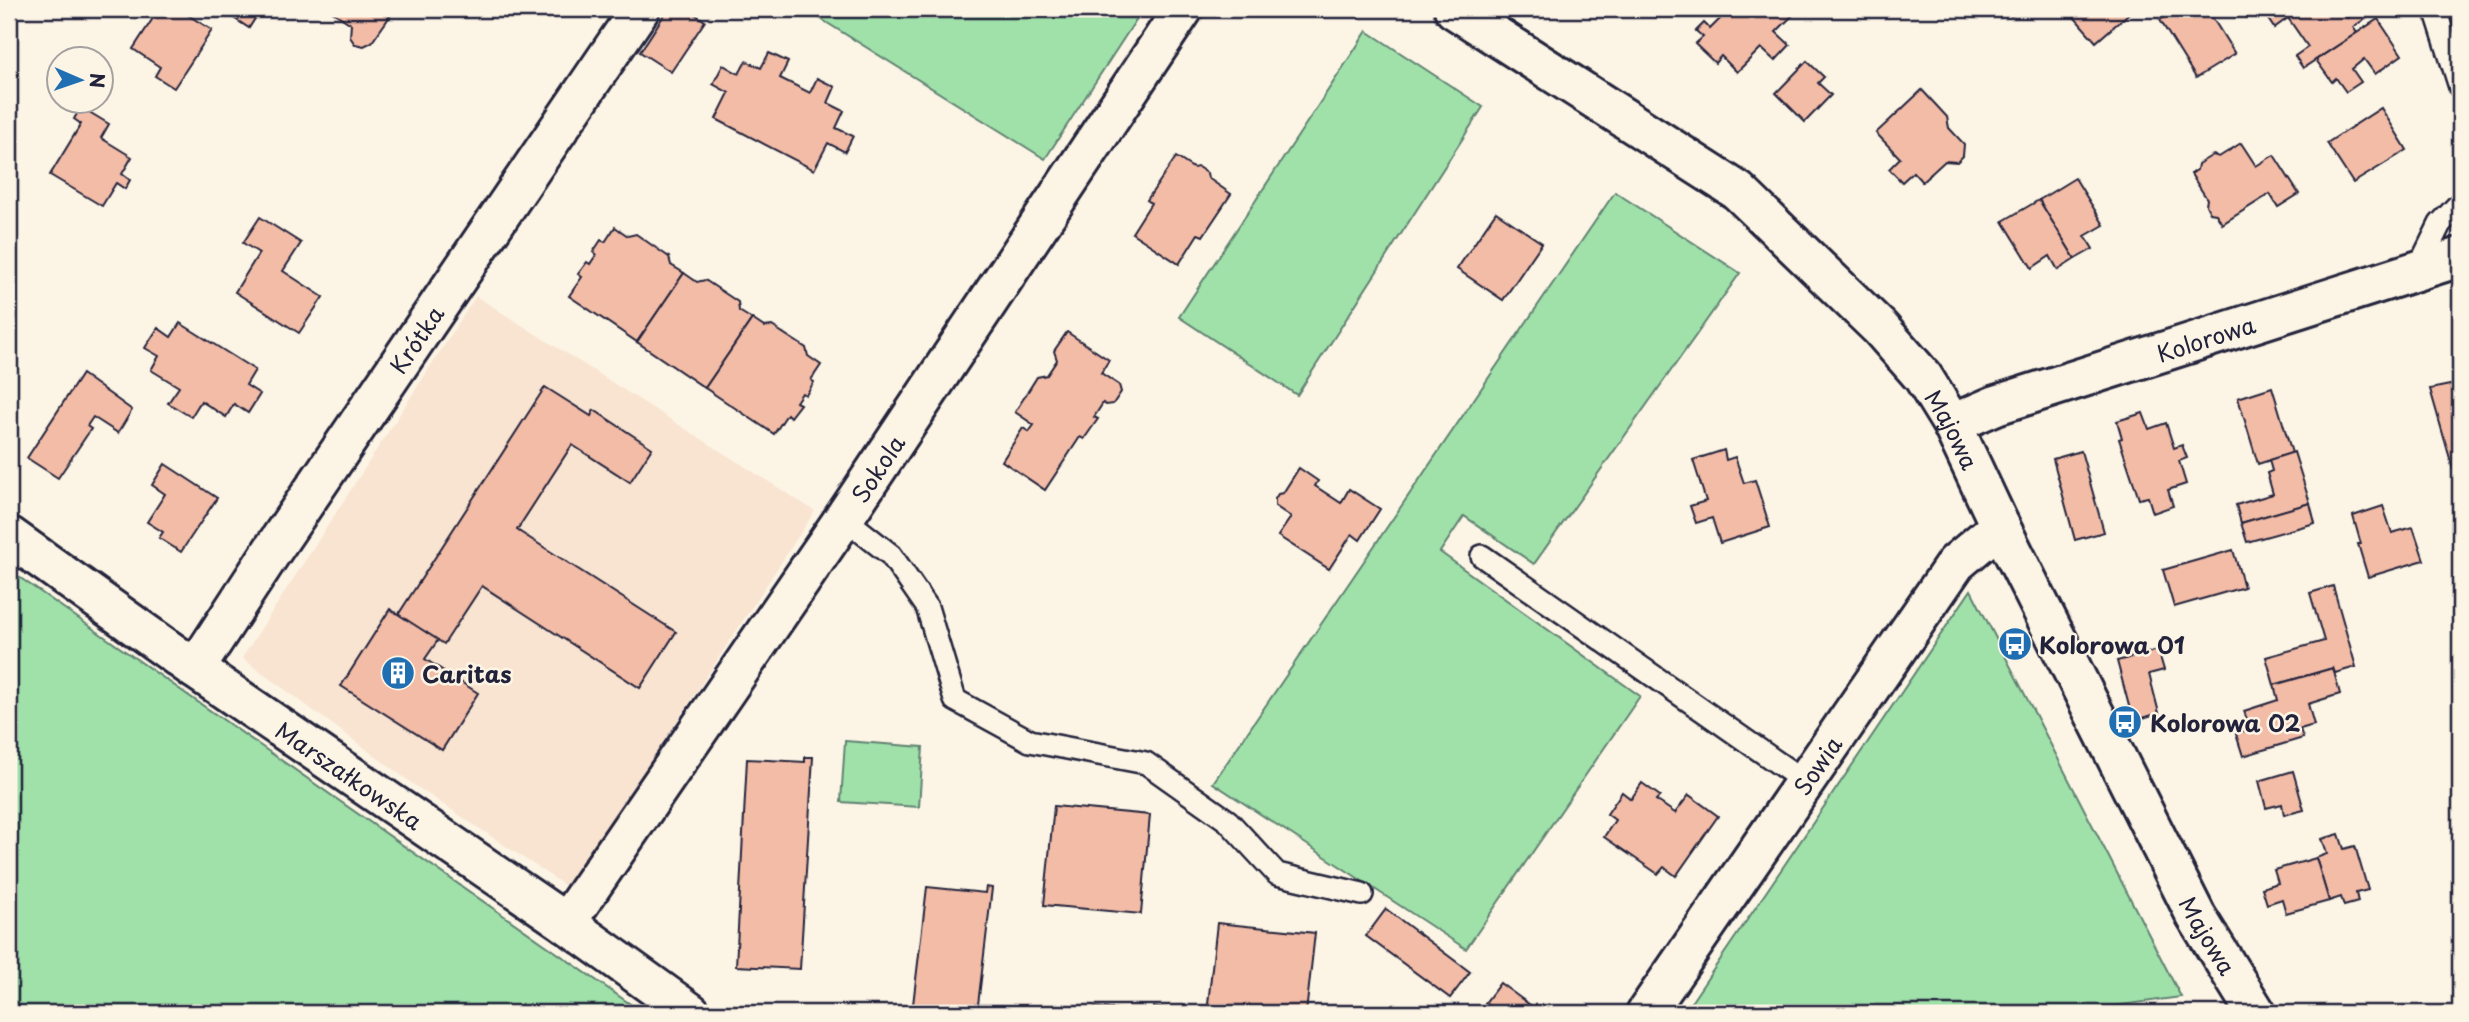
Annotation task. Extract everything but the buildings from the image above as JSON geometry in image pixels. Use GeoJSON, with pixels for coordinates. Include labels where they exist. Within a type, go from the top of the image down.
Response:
{"type":"FeatureCollection","features":[{"type":"Feature","properties":{"kind":"street","name":"Krótka"},"geometry":{"type":"LineString","coordinates":[[195,669],[272,551],[640,9]]}},
{"type":"Feature","properties":{"kind":"street","name":"Sokola"},"geometry":{"type":"LineString","coordinates":[[566,923],[844,518],[1183,9]]}},
{"type":"Feature","properties":{"kind":"street","name":"Majowa"},"geometry":{"type":"LineString","coordinates":[[1454,9],[1738,191],[1880,328],[1923,377],[1952,424],[2000,526],[2196,916],[2256,1013]]}},
{"type":"Feature","properties":{"kind":"street","name":"Kolorowa"},"geometry":{"type":"LineString","coordinates":[[1952,424],[1996,405],[2460,257]]}},
{"type":"Feature","properties":{"kind":"street","name":"Sowia"},"geometry":{"type":"LineString","coordinates":[[1646,1013],[1956,563],[2000,526]]}},
{"type":"Feature","properties":{"kind":"street","name":"Marszałkowska"},"geometry":{"type":"LineString","coordinates":[[9,536],[195,669],[566,923],[691,1013]]}},
{"type":"Feature","properties":{"kind":"lane"},"geometry":{"type":"LineString","coordinates":[[2435,9],[2460,86]]}},
{"type":"Feature","properties":{"kind":"lane"},"geometry":{"type":"LineString","coordinates":[[2416,272],[2440,224],[2460,203]]}},
{"type":"Feature","properties":{"kind":"lane"},"geometry":{"type":"LineString","coordinates":[[844,518],[891,555],[927,607],[955,700],[1030,741],[1146,763],[1228,821],[1277,874],[1362,894]]}},
{"type":"Feature","properties":{"kind":"lane"},"geometry":{"type":"LineString","coordinates":[[1482,556],[1805,782]]}},
{"type":"Feature","properties":{"kind":"shaded area"},"geometry":{"type":"Polygon","coordinates":[[[476,296],[815,511],[570,889],[417,787],[242,658],[476,296]]]}},
{"type":"Feature","properties":{"kind":"green space"},"geometry":{"type":"Polygon","coordinates":[[[805,9],[1143,9],[1045,159],[805,9]]]}},
{"type":"Feature","properties":{"kind":"green space"},"geometry":{"type":"Polygon","coordinates":[[[1367,31],[1483,107],[1297,395],[1179,317],[1367,31]]]}},
{"type":"Feature","properties":{"kind":"green space"},"geometry":{"type":"Polygon","coordinates":[[[1615,192],[1740,273],[1534,564],[1464,516],[1440,552],[1640,696],[1466,949],[1213,783],[1615,192]]]}},
{"type":"Feature","properties":{"kind":"green space"},"geometry":{"type":"Polygon","coordinates":[[[9,570],[643,1013],[9,1013],[9,570]]]}},
{"type":"Feature","properties":{"kind":"green space"},"geometry":{"type":"Polygon","coordinates":[[[1971,590],[2181,997],[2062,1013],[1684,1013],[1971,590]]]}},
{"type":"Feature","properties":{"kind":"green space"},"geometry":{"type":"Polygon","coordinates":[[[845,741],[923,747],[919,807],[841,802],[845,741]]]}},
{"type":"Feature","properties":{"kind":"place","name":"Kolorowa 01"},"geometry":{"type":"Point","coordinates":[2015,644]}},
{"type":"Feature","properties":{"kind":"place","name":"Caritas"},"geometry":{"type":"Point","coordinates":[398,673]}},
{"type":"Feature","properties":{"kind":"place","name":"Kolorowa 02"},"geometry":{"type":"Point","coordinates":[2125,722]}}]}
